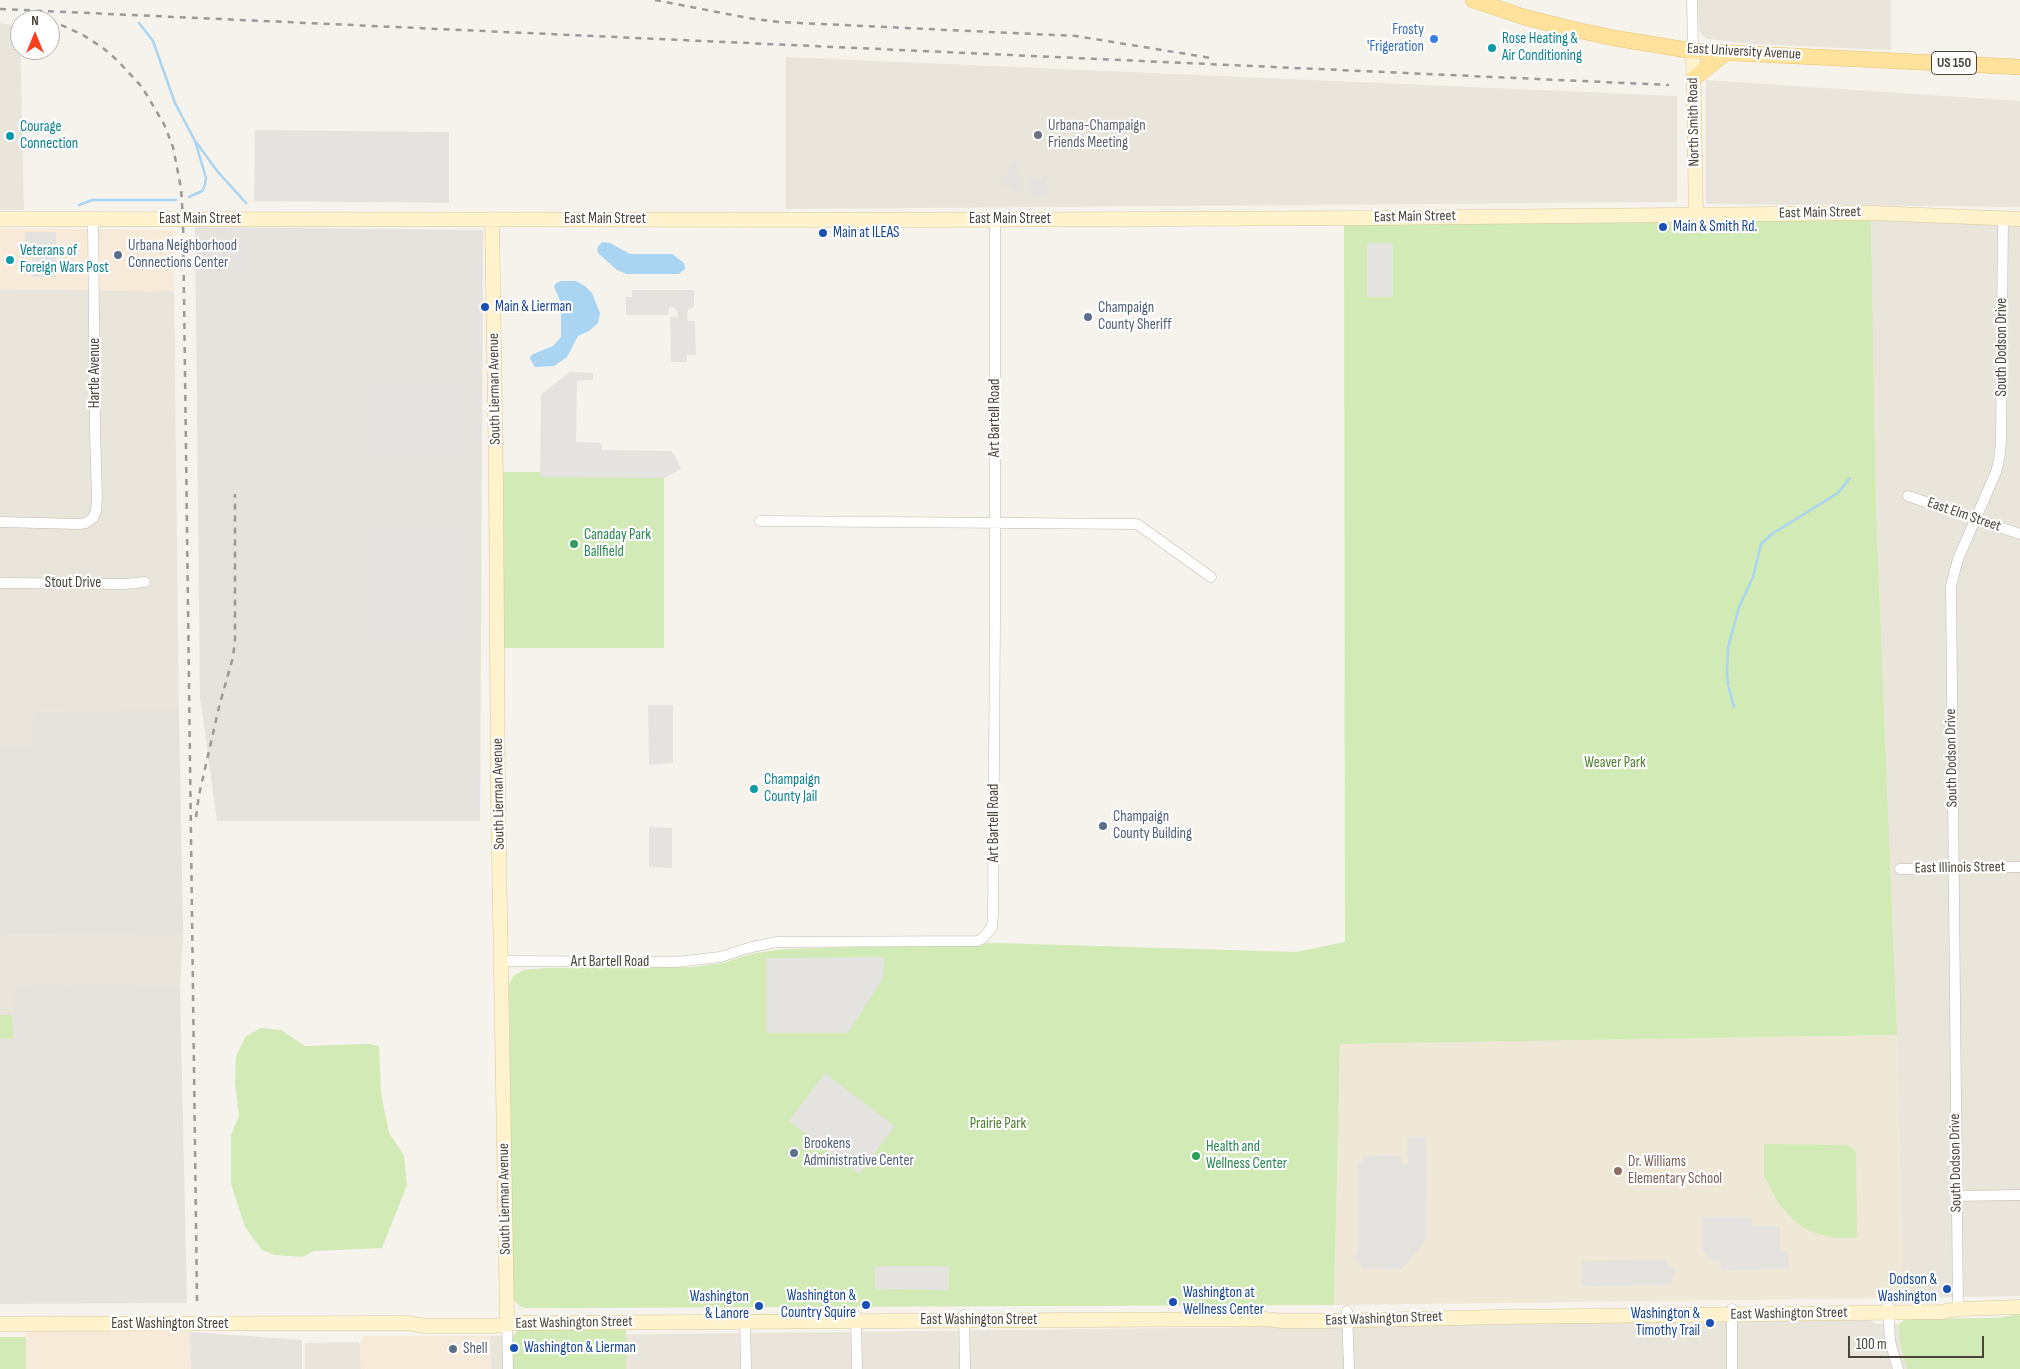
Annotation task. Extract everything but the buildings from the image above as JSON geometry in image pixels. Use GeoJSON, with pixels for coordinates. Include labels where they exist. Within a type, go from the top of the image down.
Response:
{"type":"FeatureCollection","features":[{"type":"Feature","properties":{"kind":"main road","name":"East University Avenue"},"geometry":{"type":"LineString","coordinates":[[1473,0],[1524,17],[1572,29],[1614,38],[1693,50],[2020,67]]}},
{"type":"Feature","properties":{"kind":"main road","name":"North Smith Road"},"geometry":{"type":"LineString","coordinates":[[1693,50],[1696,214]]}},
{"type":"Feature","properties":{"kind":"main road"},"geometry":{"type":"LineString","coordinates":[[1694,78],[1727,52]]}},
{"type":"Feature","properties":{"kind":"main road","name":"East Main Street"},"geometry":{"type":"LineString","coordinates":[[0,219],[995,219],[1873,213],[2020,219]]}},
{"type":"Feature","properties":{"kind":"main road","name":"South Lierman Avenue"},"geometry":{"type":"LineString","coordinates":[[492,219],[498,796],[507,1320]]}},
{"type":"Feature","properties":{"kind":"main road","name":"East Washington Street"},"geometry":{"type":"LineString","coordinates":[[0,1324],[407,1323],[425,1326],[595,1314],[745,1318],[856,1318],[1888,1309],[1940,1304],[1958,1309],[2020,1307]]}},
{"type":"Feature","properties":{"kind":"main road","name":"East Washington Street"},"geometry":{"type":"LineString","coordinates":[[0,1317],[507,1320]]}},
{"type":"Feature","properties":{"kind":"street","name":"North Smith Road"},"geometry":{"type":"LineString","coordinates":[[1692,0],[1693,50]]}},
{"type":"Feature","properties":{"kind":"street","name":"South Dodson Drive"},"geometry":{"type":"LineString","coordinates":[[1958,1309],[1951,586],[1958,559],[1996,472],[2001,444],[2003,217]]}},
{"type":"Feature","properties":{"kind":"street","name":"Hartle Avenue"},"geometry":{"type":"LineString","coordinates":[[0,522],[86,523],[93,518],[96,511],[93,219]]}},
{"type":"Feature","properties":{"kind":"street","name":"Art Bartell Road"},"geometry":{"type":"LineString","coordinates":[[502,962],[676,962],[720,957],[752,947],[778,942],[978,941],[992,927],[995,219]]}},
{"type":"Feature","properties":{"kind":"street","name":"East Elm Street"},"geometry":{"type":"LineString","coordinates":[[1908,496],[2020,534]]}},
{"type":"Feature","properties":{"kind":"street"},"geometry":{"type":"LineString","coordinates":[[760,521],[1137,524],[1212,577]]}},
{"type":"Feature","properties":{"kind":"street","name":"Stout Drive"},"geometry":{"type":"LineString","coordinates":[[0,583],[124,584],[145,582]]}},
{"type":"Feature","properties":{"kind":"street","name":"East Illinois Street"},"geometry":{"type":"LineString","coordinates":[[1900,869],[2020,867]]}},
{"type":"Feature","properties":{"kind":"street"},"geometry":{"type":"LineString","coordinates":[[1957,1196],[2020,1195]]}},
{"type":"Feature","properties":{"kind":"street"},"geometry":{"type":"LineString","coordinates":[[1888,1309],[1890,1341],[1898,1369]]}},
{"type":"Feature","properties":{"kind":"street"},"geometry":{"type":"LineString","coordinates":[[1732,1311],[1732,1369]]}},
{"type":"Feature","properties":{"kind":"street"},"geometry":{"type":"LineString","coordinates":[[1348,1315],[1348,1369]]}},
{"type":"Feature","properties":{"kind":"street"},"geometry":{"type":"LineString","coordinates":[[964,1317],[965,1369]]}},
{"type":"Feature","properties":{"kind":"street"},"geometry":{"type":"LineString","coordinates":[[745,1318],[746,1369]]}},
{"type":"Feature","properties":{"kind":"street"},"geometry":{"type":"LineString","coordinates":[[856,1318],[857,1369]]}},
{"type":"Feature","properties":{"kind":"street","name":"South Lierman Avenue"},"geometry":{"type":"LineString","coordinates":[[507,1320],[508,1369]]}},
{"type":"Feature","properties":{"kind":"shaded area"},"geometry":{"type":"Polygon","coordinates":[[[1698,0],[1891,0],[1891,50],[1752,44],[1708,39],[1699,30],[1698,0]]]}},
{"type":"Feature","properties":{"kind":"shaded area"},"geometry":{"type":"Polygon","coordinates":[[[0,23],[10,24],[10,60],[21,60],[24,210],[0,210],[0,23]]]}},
{"type":"Feature","properties":{"kind":"shaded area"},"geometry":{"type":"Polygon","coordinates":[[[786,57],[1677,96],[1677,202],[786,209],[786,57]]]}},
{"type":"Feature","properties":{"kind":"shaded area"},"geometry":{"type":"Polygon","coordinates":[[[1706,80],[2020,101],[2020,207],[1706,204],[1706,80]]]}},
{"type":"Feature","properties":{"kind":"shaded area"},"geometry":{"type":"Polygon","coordinates":[[[255,130],[449,132],[449,203],[254,201],[255,130]]]}},
{"type":"Feature","properties":{"kind":"shaded area"},"geometry":{"type":"Polygon","coordinates":[[[1010,163],[1021,163],[1017,174],[1023,182],[1018,188],[1020,190],[1017,193],[1008,186],[1002,187],[1001,183],[1003,183],[1004,175],[1010,163]]]}},
{"type":"Feature","properties":{"kind":"shaded area"},"geometry":{"type":"Polygon","coordinates":[[[1031,175],[1036,179],[1041,179],[1046,175],[1048,178],[1046,180],[1048,187],[1046,190],[1048,192],[1041,197],[1035,197],[1028,192],[1031,189],[1029,187],[1031,179],[1029,178],[1031,175]]]}},
{"type":"Feature","properties":{"kind":"shaded area"},"geometry":{"type":"Polygon","coordinates":[[[1871,216],[2020,225],[2020,1296],[1903,1298],[1897,1035],[1876,507],[1871,216]]]}},
{"type":"Feature","properties":{"kind":"shaded area"},"geometry":{"type":"Polygon","coordinates":[[[195,227],[483,230],[480,821],[217,821],[200,697],[195,227]]]}},
{"type":"Feature","properties":{"kind":"shaded area"},"geometry":{"type":"Polygon","coordinates":[[[0,228],[175,230],[174,291],[0,289],[0,228]]]}},
{"type":"Feature","properties":{"kind":"shaded area"},"geometry":{"type":"Polygon","coordinates":[[[25,232],[56,232],[56,277],[32,277],[32,243],[25,243],[25,232]]]}},
{"type":"Feature","properties":{"kind":"shaded area"},"geometry":{"type":"Polygon","coordinates":[[[1367,243],[1393,243],[1393,297],[1367,297],[1367,243]]]}},
{"type":"Feature","properties":{"kind":"shaded area"},"geometry":{"type":"Polygon","coordinates":[[[0,289],[174,291],[179,709],[33,712],[33,745],[0,746],[0,289]]]}},
{"type":"Feature","properties":{"kind":"shaded area"},"geometry":{"type":"Polygon","coordinates":[[[632,290],[694,290],[694,307],[688,310],[687,318],[689,321],[695,321],[696,355],[687,355],[687,362],[671,362],[670,317],[678,317],[677,310],[669,307],[668,315],[626,315],[626,297],[632,297],[632,290]]]}},
{"type":"Feature","properties":{"kind":"shaded area"},"geometry":{"type":"Polygon","coordinates":[[[570,372],[593,373],[593,380],[577,381],[576,442],[602,443],[602,450],[672,451],[681,469],[664,478],[540,477],[541,394],[570,372]]]}},
{"type":"Feature","properties":{"kind":"shaded area"},"geometry":{"type":"Polygon","coordinates":[[[374,381],[472,381],[471,459],[374,459],[374,381]]]}},
{"type":"Feature","properties":{"kind":"shaded area"},"geometry":{"type":"Polygon","coordinates":[[[471,524],[471,644],[374,644],[374,525],[471,524]]]}},
{"type":"Feature","properties":{"kind":"shaded area"},"geometry":{"type":"Polygon","coordinates":[[[648,705],[673,705],[673,763],[649,765],[648,705]]]}},
{"type":"Feature","properties":{"kind":"shaded area"},"geometry":{"type":"Polygon","coordinates":[[[179,709],[183,933],[0,936],[0,746],[32,745],[33,712],[179,709]]]}},
{"type":"Feature","properties":{"kind":"shaded area"},"geometry":{"type":"Polygon","coordinates":[[[649,827],[672,828],[672,868],[649,867],[649,827]]]}},
{"type":"Feature","properties":{"kind":"shaded area"},"geometry":{"type":"Polygon","coordinates":[[[183,933],[180,986],[14,987],[14,1015],[0,1016],[0,936],[183,933]]]}},
{"type":"Feature","properties":{"kind":"shaded area"},"geometry":{"type":"Polygon","coordinates":[[[884,957],[883,978],[848,1033],[766,1033],[766,958],[884,957]]]}},
{"type":"Feature","properties":{"kind":"shaded area"},"geometry":{"type":"Polygon","coordinates":[[[180,986],[187,1303],[0,1304],[0,1016],[14,1015],[14,987],[180,986]]]}},
{"type":"Feature","properties":{"kind":"shaded area","name":"Dr. Williams Elementary School"},"geometry":{"type":"Polygon","coordinates":[[[1897,1035],[1903,1298],[1334,1305],[1340,1044],[1897,1035]]]}},
{"type":"Feature","properties":{"kind":"shaded area"},"geometry":{"type":"Polygon","coordinates":[[[825,1073],[895,1126],[859,1174],[789,1121],[825,1073]]]}},
{"type":"Feature","properties":{"kind":"shaded area"},"geometry":{"type":"Polygon","coordinates":[[[1407,1137],[1426,1137],[1427,1238],[1402,1269],[1364,1269],[1354,1257],[1358,1252],[1358,1162],[1363,1162],[1363,1156],[1401,1155],[1401,1164],[1408,1164],[1407,1137]]]}},
{"type":"Feature","properties":{"kind":"shaded area"},"geometry":{"type":"Polygon","coordinates":[[[1702,1217],[1752,1217],[1752,1226],[1780,1226],[1780,1251],[1788,1251],[1789,1269],[1721,1270],[1721,1262],[1707,1257],[1702,1248],[1702,1217]]]}},
{"type":"Feature","properties":{"kind":"shaded area"},"geometry":{"type":"Polygon","coordinates":[[[1667,1260],[1667,1266],[1674,1266],[1672,1285],[1582,1286],[1582,1261],[1667,1260]]]}},
{"type":"Feature","properties":{"kind":"shaded area"},"geometry":{"type":"Polygon","coordinates":[[[875,1266],[949,1266],[949,1290],[875,1289],[875,1266]]]}},
{"type":"Feature","properties":{"kind":"shaded area"},"geometry":{"type":"Polygon","coordinates":[[[2020,1314],[2020,1369],[491,1369],[490,1336],[1870,1320],[1875,1324],[1899,1324],[1906,1319],[1999,1318],[2020,1314]]]}},
{"type":"Feature","properties":{"kind":"shaded area"},"geometry":{"type":"Polygon","coordinates":[[[26,1331],[190,1332],[191,1369],[26,1369],[26,1331]]]}},
{"type":"Feature","properties":{"kind":"shaded area"},"geometry":{"type":"Polygon","coordinates":[[[190,1332],[302,1340],[302,1369],[191,1369],[190,1332]]]}},
{"type":"Feature","properties":{"kind":"shaded area"},"geometry":{"type":"Polygon","coordinates":[[[363,1336],[490,1336],[491,1369],[361,1369],[360,1345],[363,1336]]]}},
{"type":"Feature","properties":{"kind":"shaded area"},"geometry":{"type":"Polygon","coordinates":[[[358,1342],[360,1345],[361,1369],[305,1369],[305,1343],[358,1342]]]}},
{"type":"Feature","properties":{"kind":"green space","name":"Weaver Park"},"geometry":{"type":"Polygon","coordinates":[[[1871,216],[1876,507],[1897,1035],[1340,1044],[1334,1305],[526,1308],[521,1307],[512,1298],[509,985],[513,976],[524,970],[547,968],[693,967],[723,963],[755,953],[785,949],[998,943],[1296,952],[1345,942],[1344,219],[1871,216]]]}},
{"type":"Feature","properties":{"kind":"green space"},"geometry":{"type":"Polygon","coordinates":[[[500,472],[664,472],[664,648],[502,648],[500,472]]]}},
{"type":"Feature","properties":{"kind":"green space"},"geometry":{"type":"Polygon","coordinates":[[[0,1015],[12,1015],[13,1039],[0,1039],[0,1015]]]}},
{"type":"Feature","properties":{"kind":"green space"},"geometry":{"type":"Polygon","coordinates":[[[261,1028],[281,1030],[305,1046],[368,1044],[379,1046],[381,1093],[389,1133],[404,1155],[407,1185],[382,1248],[314,1251],[302,1257],[275,1255],[262,1250],[245,1227],[231,1184],[231,1135],[239,1116],[235,1083],[236,1057],[245,1037],[261,1028]]]}},
{"type":"Feature","properties":{"kind":"green space"},"geometry":{"type":"Polygon","coordinates":[[[1764,1144],[1848,1145],[1856,1152],[1857,1238],[1834,1238],[1818,1234],[1806,1229],[1795,1221],[1779,1204],[1764,1175],[1764,1144]]]}},
{"type":"Feature","properties":{"kind":"green space"},"geometry":{"type":"Polygon","coordinates":[[[2020,1314],[2020,1369],[1907,1369],[1899,1337],[1899,1324],[1906,1319],[1999,1318],[2020,1314]]]}},
{"type":"Feature","properties":{"kind":"green space"},"geometry":{"type":"Polygon","coordinates":[[[626,1328],[626,1369],[513,1369],[513,1336],[519,1329],[626,1328]]]}},
{"type":"Feature","properties":{"kind":"green space"},"geometry":{"type":"Polygon","coordinates":[[[0,1337],[26,1337],[26,1369],[0,1369],[0,1337]]]}},
{"type":"Feature","properties":{"kind":"water"},"geometry":{"type":"Polygon","coordinates":[[[602,242],[610,243],[630,254],[672,254],[684,263],[685,269],[679,274],[627,274],[617,270],[598,253],[597,248],[602,242]]]}},
{"type":"Feature","properties":{"kind":"water"},"geometry":{"type":"Polygon","coordinates":[[[576,281],[592,293],[600,313],[598,323],[589,331],[578,336],[567,357],[554,366],[535,367],[530,359],[531,355],[553,346],[561,337],[561,303],[554,287],[556,283],[576,281]]]}},
{"type":"Feature","properties":{"kind":"waterway"},"geometry":{"type":"LineString","coordinates":[[139,23],[153,41],[175,103],[195,141],[206,178],[202,191],[189,197]]}},
{"type":"Feature","properties":{"kind":"waterway"},"geometry":{"type":"LineString","coordinates":[[196,142],[218,172],[246,203]]}},
{"type":"Feature","properties":{"kind":"waterway"},"geometry":{"type":"LineString","coordinates":[[79,205],[92,200],[176,200]]}},
{"type":"Feature","properties":{"kind":"waterway"},"geometry":{"type":"LineString","coordinates":[[1728,685],[1728,648],[1739,607],[1753,577],[1761,544],[1772,534],[1838,493],[1850,478]]}},
{"type":"Feature","properties":{"kind":"waterway"},"geometry":{"type":"LineString","coordinates":[[1729,688],[1734,707]]}},
{"type":"Feature","properties":{"kind":"railway"},"geometry":{"type":"LineString","coordinates":[[655,0],[779,22],[1076,36],[1211,58]]}},
{"type":"Feature","properties":{"kind":"railway"},"geometry":{"type":"LineString","coordinates":[[0,9],[1669,85]]}},
{"type":"Feature","properties":{"kind":"railway"},"geometry":{"type":"LineString","coordinates":[[60,25],[83,35],[103,48],[142,87],[164,124],[173,147],[181,188],[183,219],[197,1301]]}},
{"type":"Feature","properties":{"kind":"railway"},"geometry":{"type":"LineString","coordinates":[[196,817],[199,795],[219,707],[233,657],[235,640],[235,494]]}},
{"type":"Feature","properties":{"kind":"place","name":"Frosty 'Frigeration"},"geometry":{"type":"Point","coordinates":[1434,39]}},
{"type":"Feature","properties":{"kind":"place","name":"Rose Heating & Air Conditioning"},"geometry":{"type":"Point","coordinates":[1492,48]}},
{"type":"Feature","properties":{"kind":"place","name":"Urbana-Champaign Friends Meeting"},"geometry":{"type":"Point","coordinates":[1038,135]}},
{"type":"Feature","properties":{"kind":"place","name":"Courage Connection"},"geometry":{"type":"Point","coordinates":[10,136]}},
{"type":"Feature","properties":{"kind":"place","name":"Main & Smith Rd."},"geometry":{"type":"Point","coordinates":[1663,227]}},
{"type":"Feature","properties":{"kind":"place","name":"Main at ILEAS"},"geometry":{"type":"Point","coordinates":[823,233]}},
{"type":"Feature","properties":{"kind":"place","name":"Urbana Neighborhood Connections Center"},"geometry":{"type":"Point","coordinates":[118,255]}},
{"type":"Feature","properties":{"kind":"place","name":"Veterans of Foreign Wars Post"},"geometry":{"type":"Point","coordinates":[10,260]}},
{"type":"Feature","properties":{"kind":"place","name":"Main & Lierman"},"geometry":{"type":"Point","coordinates":[485,307]}},
{"type":"Feature","properties":{"kind":"place","name":"Champaign County Sheriff"},"geometry":{"type":"Point","coordinates":[1088,317]}},
{"type":"Feature","properties":{"kind":"place","name":"Canaday Park Ballfield"},"geometry":{"type":"Point","coordinates":[574,544]}},
{"type":"Feature","properties":{"kind":"place","name":"Champaign County Jail"},"geometry":{"type":"Point","coordinates":[754,789]}},
{"type":"Feature","properties":{"kind":"place","name":"Champaign County Building"},"geometry":{"type":"Point","coordinates":[1103,826]}},
{"type":"Feature","properties":{"kind":"place","name":"Brookens Administrative Center"},"geometry":{"type":"Point","coordinates":[794,1153]}},
{"type":"Feature","properties":{"kind":"place","name":"Health and Wellness Center"},"geometry":{"type":"Point","coordinates":[1196,1156]}},
{"type":"Feature","properties":{"kind":"place","name":"Dr. Williams Elementary School"},"geometry":{"type":"Point","coordinates":[1618,1171]}},
{"type":"Feature","properties":{"kind":"place","name":"Dodson & Washington"},"geometry":{"type":"Point","coordinates":[1947,1289]}},
{"type":"Feature","properties":{"kind":"place","name":"Washington at Wellness Center"},"geometry":{"type":"Point","coordinates":[1173,1302]}},
{"type":"Feature","properties":{"kind":"place","name":"Washington & Country Squire"},"geometry":{"type":"Point","coordinates":[866,1305]}},
{"type":"Feature","properties":{"kind":"place","name":"Washington & Lanore"},"geometry":{"type":"Point","coordinates":[759,1306]}},
{"type":"Feature","properties":{"kind":"place","name":"Washington & Timothy Trail"},"geometry":{"type":"Point","coordinates":[1710,1323]}},
{"type":"Feature","properties":{"kind":"place","name":"Washington & Lierman"},"geometry":{"type":"Point","coordinates":[514,1348]}},
{"type":"Feature","properties":{"kind":"place","name":"Shell"},"geometry":{"type":"Point","coordinates":[453,1349]}},
{"type":"Feature","properties":{"kind":"park label","name":"Prairie Park"},"geometry":{"type":"Point","coordinates":[998,1124]}}]}
